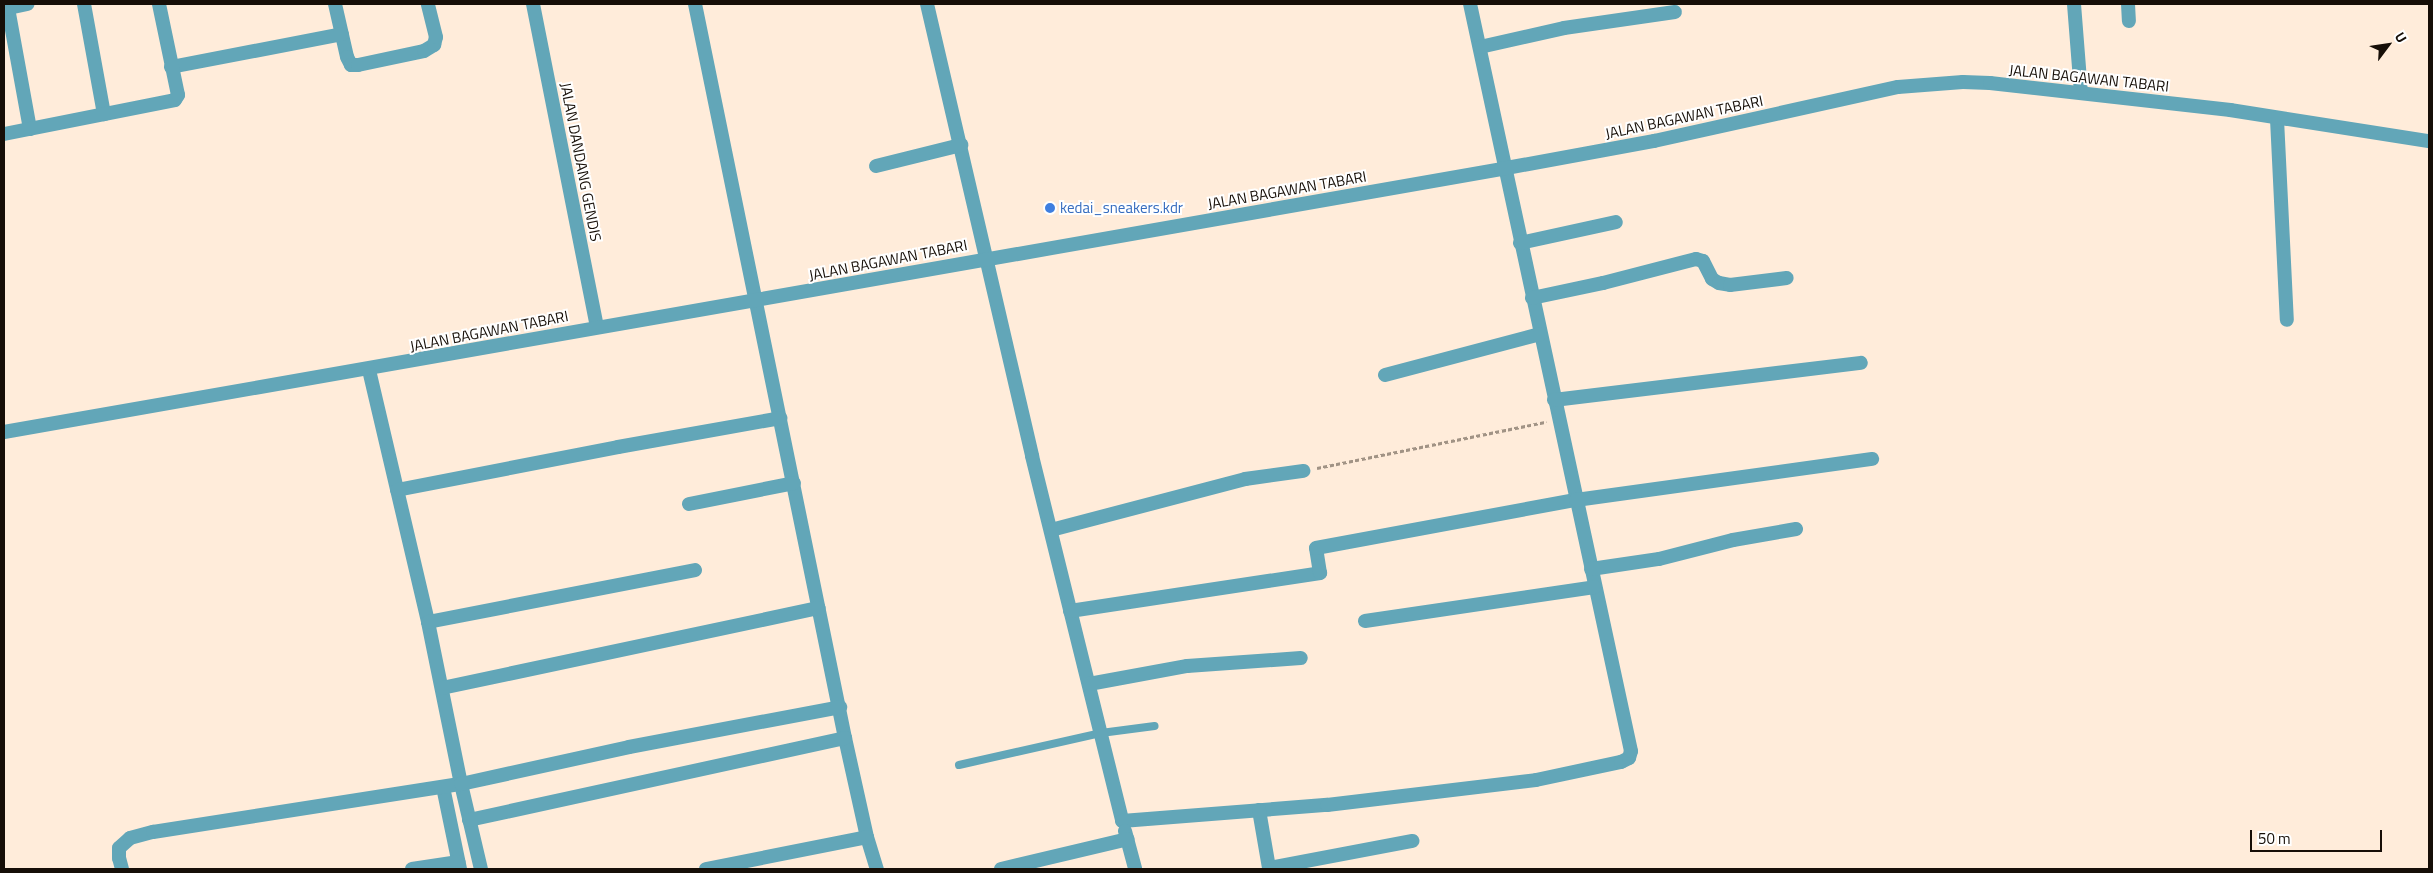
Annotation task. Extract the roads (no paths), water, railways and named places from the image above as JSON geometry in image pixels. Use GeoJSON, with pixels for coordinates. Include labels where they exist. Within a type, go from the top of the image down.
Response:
{"type":"FeatureCollection","features":[{"type":"Feature","properties":{"kind":"street"},"geometry":{"type":"LineString","coordinates":[[27,4],[6,8],[30,128]]}},
{"type":"Feature","properties":{"kind":"street"},"geometry":{"type":"LineString","coordinates":[[84,4],[104,114]]}},
{"type":"Feature","properties":{"kind":"street"},"geometry":{"type":"LineString","coordinates":[[4,134],[175,100],[178,95],[159,4]]}},
{"type":"Feature","properties":{"kind":"street"},"geometry":{"type":"LineString","coordinates":[[336,4],[351,65],[424,51],[434,45],[436,38],[428,4]]}},
{"type":"Feature","properties":{"kind":"street","name":"JALAN DANDANG GENDIS"},"geometry":{"type":"LineString","coordinates":[[532,4],[597,327]]}},
{"type":"Feature","properties":{"kind":"street"},"geometry":{"type":"LineString","coordinates":[[695,4],[846,738],[867,837],[877,869]]}},
{"type":"Feature","properties":{"kind":"street"},"geometry":{"type":"LineString","coordinates":[[928,4],[1070,611],[1135,869]]}},
{"type":"Feature","properties":{"kind":"street"},"geometry":{"type":"LineString","coordinates":[[1122,821],[1327,805],[1536,780],[1621,762],[1629,758],[1631,751],[1590,568],[1470,4]]}},
{"type":"Feature","properties":{"kind":"street"},"geometry":{"type":"LineString","coordinates":[[2074,4],[2081,93]]}},
{"type":"Feature","properties":{"kind":"street"},"geometry":{"type":"LineString","coordinates":[[2128,4],[2129,21]]}},
{"type":"Feature","properties":{"kind":"street"},"geometry":{"type":"LineString","coordinates":[[1480,47],[1564,28],[1676,12]]}},
{"type":"Feature","properties":{"kind":"street"},"geometry":{"type":"LineString","coordinates":[[171,67],[342,34]]}},
{"type":"Feature","properties":{"kind":"street","name":"JALAN BAGAWAN TABARI"},"geometry":{"type":"LineString","coordinates":[[4,432],[369,370],[597,327],[756,301],[987,258],[1654,141],[1898,87],[1963,82],[2081,93],[2230,110],[2277,119],[2429,141]]}},
{"type":"Feature","properties":{"kind":"street"},"geometry":{"type":"LineString","coordinates":[[2277,119],[2287,320]]}},
{"type":"Feature","properties":{"kind":"street"},"geometry":{"type":"LineString","coordinates":[[876,166],[961,145]]}},
{"type":"Feature","properties":{"kind":"street"},"geometry":{"type":"LineString","coordinates":[[1520,243],[1616,222]]}},
{"type":"Feature","properties":{"kind":"street"},"geometry":{"type":"LineString","coordinates":[[1532,298],[1603,283],[1696,259],[1703,261],[1712,279],[1719,283],[1730,285],[1787,278]]}},
{"type":"Feature","properties":{"kind":"street"},"geometry":{"type":"LineString","coordinates":[[1384,375],[1540,334]]}},
{"type":"Feature","properties":{"kind":"street"},"geometry":{"type":"LineString","coordinates":[[1554,400],[1861,364]]}},
{"type":"Feature","properties":{"kind":"street"},"geometry":{"type":"LineString","coordinates":[[369,370],[428,622],[461,784],[481,869]]}},
{"type":"Feature","properties":{"kind":"street"},"geometry":{"type":"LineString","coordinates":[[397,490],[780,418]]}},
{"type":"Feature","properties":{"kind":"street"},"geometry":{"type":"LineString","coordinates":[[1070,611],[1320,573],[1316,548],[1576,500],[1872,459]]}},
{"type":"Feature","properties":{"kind":"street"},"geometry":{"type":"LineString","coordinates":[[1051,530],[1245,479],[1303,470]]}},
{"type":"Feature","properties":{"kind":"street"},"geometry":{"type":"LineString","coordinates":[[689,504],[794,483]]}},
{"type":"Feature","properties":{"kind":"street"},"geometry":{"type":"LineString","coordinates":[[1590,568],[1659,558],[1733,540],[1796,528]]}},
{"type":"Feature","properties":{"kind":"street"},"geometry":{"type":"LineString","coordinates":[[428,622],[695,570]]}},
{"type":"Feature","properties":{"kind":"street"},"geometry":{"type":"LineString","coordinates":[[1365,621],[1595,587]]}},
{"type":"Feature","properties":{"kind":"street"},"geometry":{"type":"LineString","coordinates":[[442,688],[819,608]]}},
{"type":"Feature","properties":{"kind":"street"},"geometry":{"type":"LineString","coordinates":[[1089,684],[1187,666],[1301,658]]}},
{"type":"Feature","properties":{"kind":"street"},"geometry":{"type":"LineString","coordinates":[[122,869],[119,848],[130,838],[152,832],[461,784],[629,747],[840,707]]}},
{"type":"Feature","properties":{"kind":"street"},"geometry":{"type":"LineString","coordinates":[[469,820],[846,738]]}},
{"type":"Feature","properties":{"kind":"street"},"geometry":{"type":"LineString","coordinates":[[412,869],[459,866],[443,787]]}},
{"type":"Feature","properties":{"kind":"street"},"geometry":{"type":"LineString","coordinates":[[1259,810],[1269,868],[1412,840]]}},
{"type":"Feature","properties":{"kind":"street"},"geometry":{"type":"LineString","coordinates":[[706,869],[867,837]]}},
{"type":"Feature","properties":{"kind":"street"},"geometry":{"type":"LineString","coordinates":[[1001,869],[1128,839]]}},
{"type":"Feature","properties":{"kind":"lane"},"geometry":{"type":"LineString","coordinates":[[959,765],[1101,733],[1155,726]]}},
{"type":"Feature","properties":{"kind":"place","name":"kedai_sneakers.kdr"},"geometry":{"type":"Point","coordinates":[1050,208]}}]}
